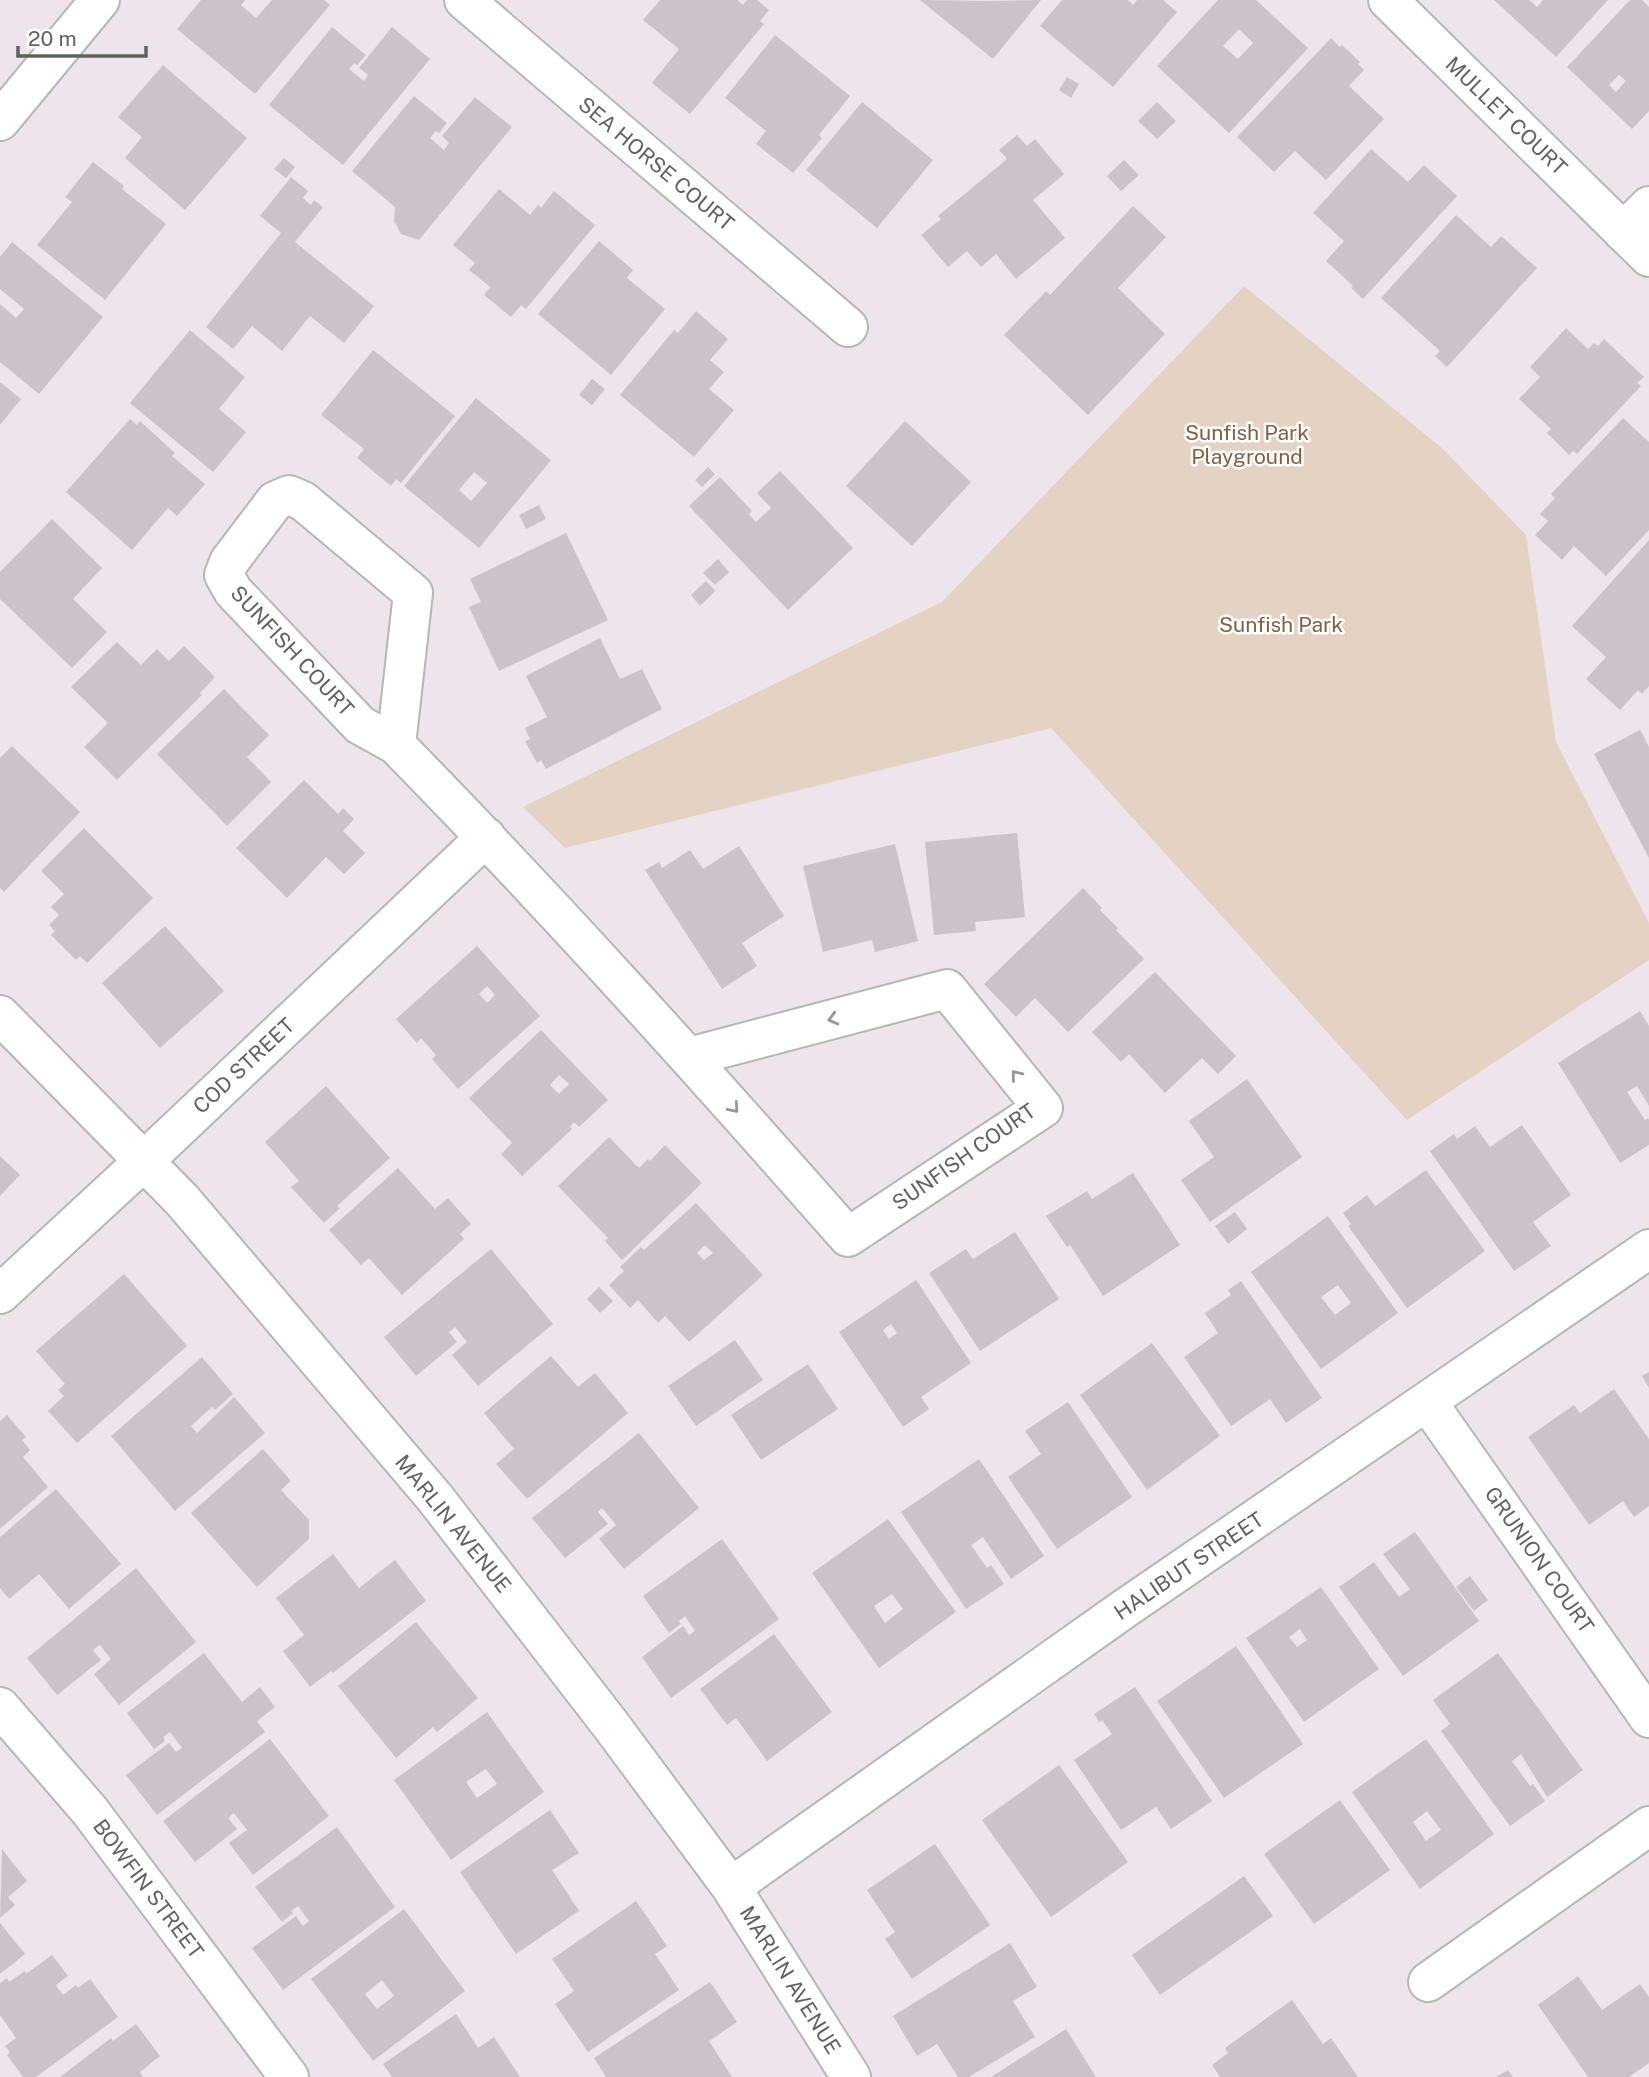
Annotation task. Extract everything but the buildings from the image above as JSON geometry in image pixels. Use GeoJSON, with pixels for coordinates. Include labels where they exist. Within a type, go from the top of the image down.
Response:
{"type":"FeatureCollection","features":[{"type":"Feature","properties":{"kind":"street"},"geometry":{"type":"LineString","coordinates":[[0,121],[100,0]]}},
{"type":"Feature","properties":{"kind":"street","name":"SEA HORSE COURT"},"geometry":{"type":"LineString","coordinates":[[464,0],[848,327]]}},
{"type":"Feature","properties":{"kind":"street","name":"MULLET COURT"},"geometry":{"type":"LineString","coordinates":[[1388,0],[1640,232]]}},
{"type":"Feature","properties":{"kind":"street","name":"SUNFISH COURT"},"geometry":{"type":"LineString","coordinates":[[396,745],[413,593],[303,501],[288,495],[275,501],[229,562],[224,575],[233,591],[360,725],[396,745],[486,837],[689,1057],[848,1237],[1043,1108],[947,989],[689,1057]]}},
{"type":"Feature","properties":{"kind":"street","name":"COD STREET"},"geometry":{"type":"LineString","coordinates":[[0,1294],[145,1161],[486,837]]}},
{"type":"Feature","properties":{"kind":"street","name":"MARLIN AVENUE"},"geometry":{"type":"LineString","coordinates":[[0,1016],[182,1200],[435,1497],[732,1887],[851,2077]]}},
{"type":"Feature","properties":{"kind":"street","name":"HALIBUT STREET"},"geometry":{"type":"LineString","coordinates":[[732,1887],[1124,1609],[1649,1249]]}},
{"type":"Feature","properties":{"kind":"street","name":"GRUNION COURT"},"geometry":{"type":"LineString","coordinates":[[1428,1403],[1649,1718]]}},
{"type":"Feature","properties":{"kind":"street","name":"BOWFIN STREET"},"geometry":{"type":"LineString","coordinates":[[0,1707],[90,1811],[289,2077]]}},
{"type":"Feature","properties":{"kind":"street"},"geometry":{"type":"LineString","coordinates":[[1428,1982],[1649,1826]]}},
{"type":"Feature","properties":{"kind":"green space","name":"Sunfish Park"},"geometry":{"type":"Polygon","coordinates":[[[1244,286],[1443,449],[1526,535],[1556,742],[1649,923],[1649,960],[1407,1120],[1051,728],[565,848],[523,807],[942,602],[1244,286]]]}},
{"type":"Feature","properties":{"kind":"park label","name":"Sunfish Park Playground"},"geometry":{"type":"Point","coordinates":[1247,445]}}]}
